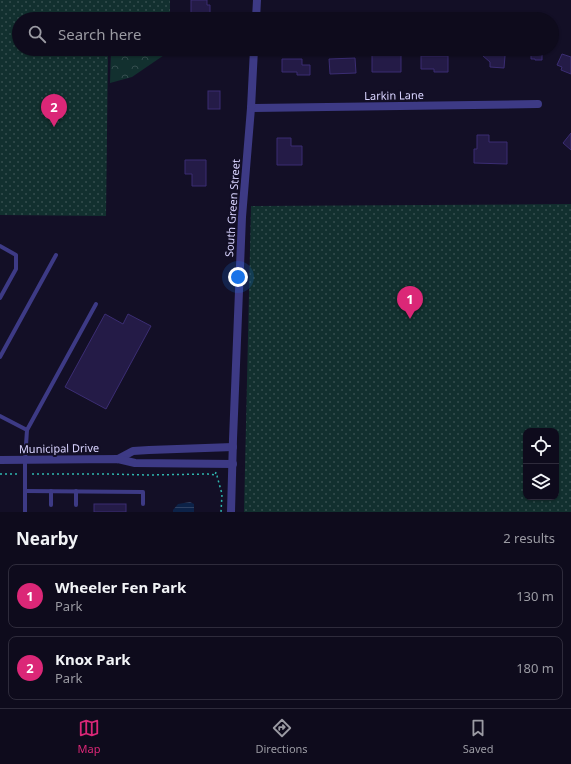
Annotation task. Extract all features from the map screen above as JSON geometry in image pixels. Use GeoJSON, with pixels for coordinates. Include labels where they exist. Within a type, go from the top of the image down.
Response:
{"type":"FeatureCollection","features":[{"type":"Feature","properties":{"kind":"street"},"geometry":{"type":"LineString","coordinates":[[257,12],[258,0]]}},
{"type":"Feature","properties":{"kind":"street","name":"South Green Street"},"geometry":{"type":"LineString","coordinates":[[231,512],[242,217],[254,56]]}},
{"type":"Feature","properties":{"kind":"street","name":"Larkin Lane"},"geometry":{"type":"LineString","coordinates":[[251,108],[538,104]]}},
{"type":"Feature","properties":{"kind":"street","name":"Municipal Drive"},"geometry":{"type":"LineString","coordinates":[[118,459],[134,451],[233,447]]}},
{"type":"Feature","properties":{"kind":"street","name":"Municipal Drive"},"geometry":{"type":"LineString","coordinates":[[0,460],[118,459],[135,463],[232,464]]}},
{"type":"Feature","properties":{"kind":"lane"},"geometry":{"type":"LineString","coordinates":[[0,246],[16,255],[16,269],[0,298]]}},
{"type":"Feature","properties":{"kind":"lane"},"geometry":{"type":"LineString","coordinates":[[0,357],[56,255]]}},
{"type":"Feature","properties":{"kind":"lane"},"geometry":{"type":"LineString","coordinates":[[25,512],[25,460],[27,430],[96,304]]}},
{"type":"Feature","properties":{"kind":"lane"},"geometry":{"type":"LineString","coordinates":[[0,416],[27,430]]}},
{"type":"Feature","properties":{"kind":"lane"},"geometry":{"type":"LineString","coordinates":[[25,491],[143,492],[143,504]]}},
{"type":"Feature","properties":{"kind":"lane"},"geometry":{"type":"LineString","coordinates":[[51,491],[51,505]]}},
{"type":"Feature","properties":{"kind":"lane"},"geometry":{"type":"LineString","coordinates":[[76,491],[76,505]]}},
{"type":"Feature","properties":{"kind":"path"},"geometry":{"type":"LineString","coordinates":[[0,474],[208,474],[217,476],[222,494],[221,512]]}},
{"type":"Feature","properties":{"kind":"green space"},"geometry":{"type":"Polygon","coordinates":[[[0,0],[170,0],[170,12],[12,12],[12,56],[108,56],[106,216],[0,215],[0,0]]]}},
{"type":"Feature","properties":{"kind":"green space"},"geometry":{"type":"Polygon","coordinates":[[[111,56],[163,56],[132,77],[110,83],[111,56]]]}},
{"type":"Feature","properties":{"kind":"green space"},"geometry":{"type":"Polygon","coordinates":[[[571,204],[571,512],[244,512],[251,206],[571,204]]]}},
{"type":"Feature","properties":{"kind":"water"},"geometry":{"type":"Polygon","coordinates":[[[190,502],[194,504],[194,512],[173,512],[178,504],[190,502]]]}},
{"type":"Feature","properties":{"kind":"building"},"geometry":{"type":"Polygon","coordinates":[[[191,0],[207,0],[207,5],[210,5],[210,12],[191,12],[191,0]]]}},
{"type":"Feature","properties":{"kind":"building"},"geometry":{"type":"Polygon","coordinates":[[[562,54],[571,57],[571,74],[561,70],[562,67],[557,65],[562,54]]]}},
{"type":"Feature","properties":{"kind":"building"},"geometry":{"type":"Polygon","coordinates":[[[372,56],[401,56],[401,72],[372,72],[372,56]]]}},
{"type":"Feature","properties":{"kind":"building"},"geometry":{"type":"Polygon","coordinates":[[[421,56],[448,56],[448,72],[434,72],[434,69],[421,69],[421,56]]]}},
{"type":"Feature","properties":{"kind":"building"},"geometry":{"type":"Polygon","coordinates":[[[483,56],[505,56],[504,68],[490,67],[490,62],[483,56]]]}},
{"type":"Feature","properties":{"kind":"building"},"geometry":{"type":"Polygon","coordinates":[[[531,56],[542,56],[542,60],[531,59],[531,56]]]}},
{"type":"Feature","properties":{"kind":"building"},"geometry":{"type":"Polygon","coordinates":[[[355,58],[356,73],[330,74],[329,59],[355,58]]]}},
{"type":"Feature","properties":{"kind":"building"},"geometry":{"type":"Polygon","coordinates":[[[282,59],[302,59],[302,65],[310,65],[310,75],[297,75],[297,72],[282,72],[282,59]]]}},
{"type":"Feature","properties":{"kind":"building"},"geometry":{"type":"Polygon","coordinates":[[[208,91],[220,91],[220,109],[208,109],[208,91]]]}},
{"type":"Feature","properties":{"kind":"building"},"geometry":{"type":"Polygon","coordinates":[[[571,133],[571,150],[563,143],[571,133]]]}},
{"type":"Feature","properties":{"kind":"building"},"geometry":{"type":"Polygon","coordinates":[[[477,135],[489,135],[489,142],[507,142],[507,164],[474,163],[474,149],[477,149],[477,135]]]}},
{"type":"Feature","properties":{"kind":"building"},"geometry":{"type":"Polygon","coordinates":[[[277,138],[291,138],[291,146],[302,146],[302,165],[277,165],[277,138]]]}},
{"type":"Feature","properties":{"kind":"building"},"geometry":{"type":"Polygon","coordinates":[[[185,160],[206,160],[206,186],[192,186],[192,174],[185,174],[185,160]]]}},
{"type":"Feature","properties":{"kind":"building"},"geometry":{"type":"Polygon","coordinates":[[[105,314],[123,324],[128,314],[151,326],[106,409],[65,387],[105,314]]]}},
{"type":"Feature","properties":{"kind":"building"},"geometry":{"type":"Polygon","coordinates":[[[94,504],[126,504],[126,512],[94,512],[94,504]]]}},
{"type":"Feature","properties":{"kind":"place","name":"Knox Park"},"geometry":{"type":"Point","coordinates":[54,127]}},
{"type":"Feature","properties":{"kind":"place","name":"Wheeler Fen Park"},"geometry":{"type":"Point","coordinates":[410,319]}}]}
